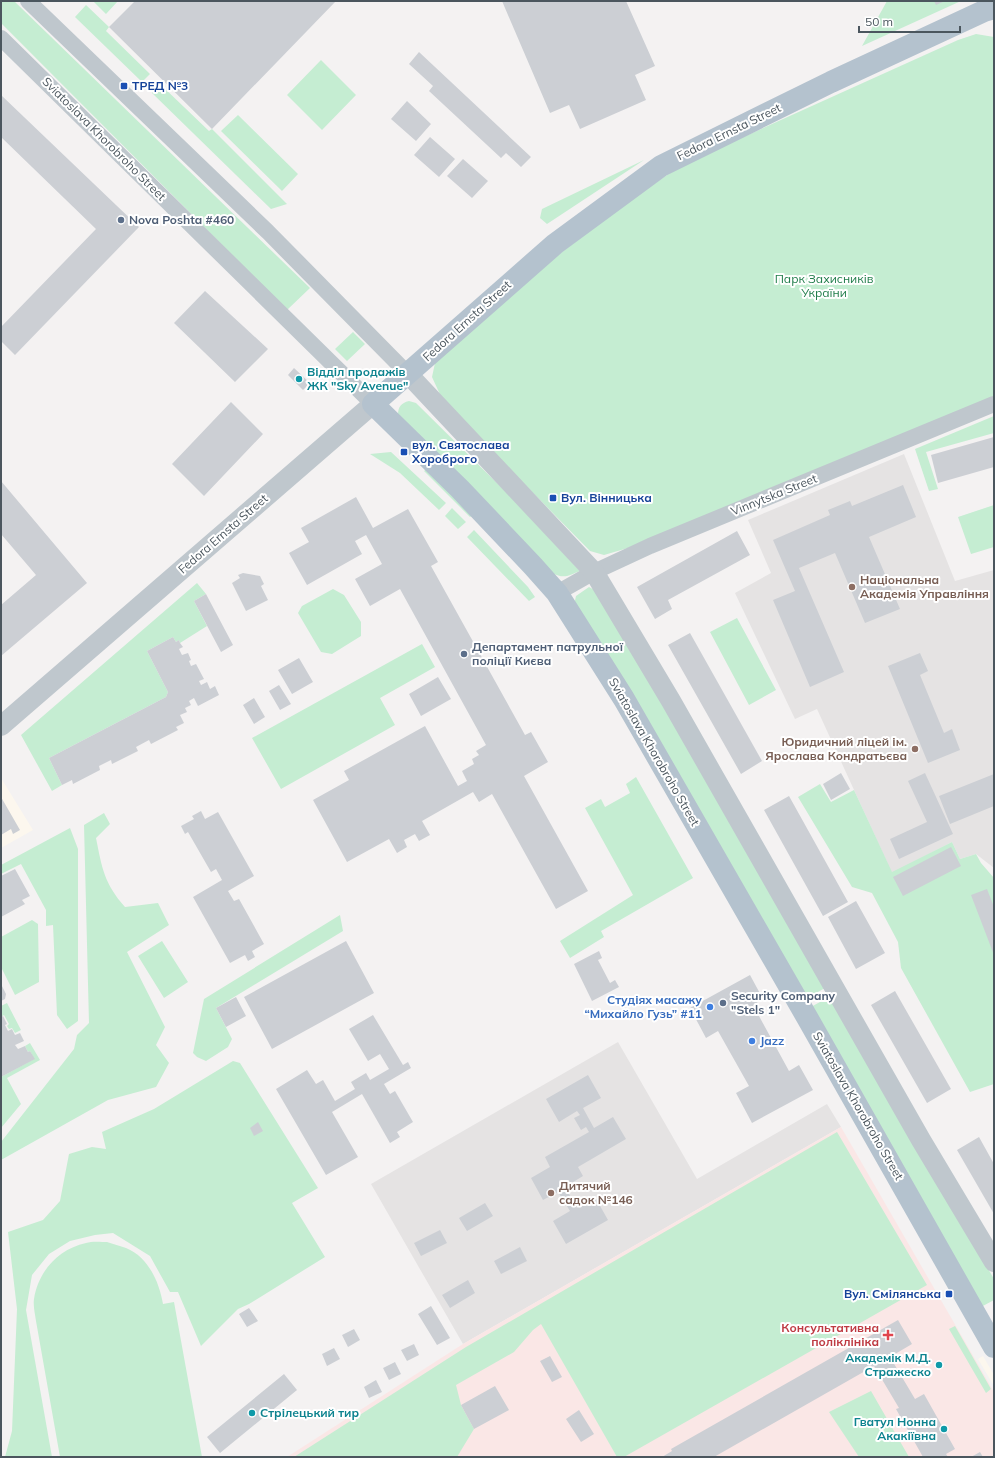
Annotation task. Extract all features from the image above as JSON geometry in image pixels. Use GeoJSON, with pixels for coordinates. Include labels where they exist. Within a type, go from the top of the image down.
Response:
{"type":"FeatureCollection","features":[{"type":"Feature","properties":{"kind":"main road","name":"Fedora Ernsta Street"},"geometry":{"type":"LineString","coordinates":[[373,404],[555,244],[661,166],[831,82],[984,11],[994,8]]}},
{"type":"Feature","properties":{"kind":"main road","name":"Sviatoslava Khorobroho Street"},"geometry":{"type":"LineString","coordinates":[[373,404],[460,489],[557,593],[632,712],[992,1340]]}},
{"type":"Feature","properties":{"kind":"street"},"geometry":{"type":"LineString","coordinates":[[28,1],[268,232],[408,374],[594,572],[671,701],[921,1140],[994,1262]]}},
{"type":"Feature","properties":{"kind":"street","name":"Sviatoslava Khorobroho Street"},"geometry":{"type":"LineString","coordinates":[[1,38],[373,404]]}},
{"type":"Feature","properties":{"kind":"street","name":"Fedora Ernsta Street"},"geometry":{"type":"LineString","coordinates":[[1,726],[373,404]]}},
{"type":"Feature","properties":{"kind":"street","name":"Vinnytska Street"},"geometry":{"type":"LineString","coordinates":[[557,593],[594,572],[650,546],[994,404]]}},
{"type":"Feature","properties":{"kind":"shaded area"},"geometry":{"type":"Polygon","coordinates":[[[904,454],[955,581],[994,570],[994,868],[976,854],[960,859],[952,842],[892,873],[817,709],[795,719],[735,593],[771,573],[748,520],[904,454]]]}},
{"type":"Feature","properties":{"kind":"shaded area"},"geometry":{"type":"Polygon","coordinates":[[[1,778],[33,830],[1,848],[1,778]]]}},
{"type":"Feature","properties":{"kind":"shaded area","name":"Дитячий садок №146"},"geometry":{"type":"Polygon","coordinates":[[[618,1042],[697,1179],[827,1104],[841,1127],[463,1344],[371,1184],[618,1042]]]}},
{"type":"Feature","properties":{"kind":"shaded area"},"geometry":{"type":"Polygon","coordinates":[[[841,1127],[994,1392],[994,1457],[287,1457],[463,1344],[841,1127]]]}},
{"type":"Feature","properties":{"kind":"shaded area"},"geometry":{"type":"Polygon","coordinates":[[[983,1356],[994,1375],[994,1386],[978,1359],[983,1356]]]}},
{"type":"Feature","properties":{"kind":"green space"},"geometry":{"type":"Polygon","coordinates":[[[1,1],[14,1],[310,288],[287,310],[1,23],[1,1]]]}},
{"type":"Feature","properties":{"kind":"green space"},"geometry":{"type":"Polygon","coordinates":[[[93,1],[118,1],[106,14],[93,1]]]}},
{"type":"Feature","properties":{"kind":"green space"},"geometry":{"type":"Polygon","coordinates":[[[887,1],[961,1],[862,46],[887,1]]]}},
{"type":"Feature","properties":{"kind":"green space"},"geometry":{"type":"Polygon","coordinates":[[[86,5],[109,27],[106,31],[150,74],[142,82],[75,17],[86,5]]]}},
{"type":"Feature","properties":{"kind":"green space","name":"Парк Захисників України"},"geometry":{"type":"Polygon","coordinates":[[[976,34],[994,37],[994,397],[628,548],[604,555],[590,551],[443,401],[432,377],[435,363],[545,265],[625,204],[670,173],[730,143],[958,40],[976,34]]]}},
{"type":"Feature","properties":{"kind":"green space"},"geometry":{"type":"Polygon","coordinates":[[[321,60],[356,95],[322,130],[287,95],[321,60]]]}},
{"type":"Feature","properties":{"kind":"green space"},"geometry":{"type":"Polygon","coordinates":[[[160,84],[209,131],[212,129],[287,204],[271,209],[152,93],[160,84]]]}},
{"type":"Feature","properties":{"kind":"green space"},"geometry":{"type":"Polygon","coordinates":[[[238,115],[298,174],[282,191],[221,131],[238,115]]]}},
{"type":"Feature","properties":{"kind":"green space"},"geometry":{"type":"Polygon","coordinates":[[[644,160],[547,224],[540,218],[542,209],[644,160]]]}},
{"type":"Feature","properties":{"kind":"green space"},"geometry":{"type":"Polygon","coordinates":[[[353,332],[365,344],[347,361],[335,349],[353,332]]]}},
{"type":"Feature","properties":{"kind":"green space"},"geometry":{"type":"Polygon","coordinates":[[[409,401],[416,403],[507,493],[580,571],[566,576],[560,576],[552,573],[398,415],[400,406],[409,401]]]}},
{"type":"Feature","properties":{"kind":"green space"},"geometry":{"type":"Polygon","coordinates":[[[994,416],[994,433],[926,452],[938,489],[929,491],[915,449],[994,416]]]}},
{"type":"Feature","properties":{"kind":"green space"},"geometry":{"type":"Polygon","coordinates":[[[391,452],[446,503],[439,510],[400,473],[370,454],[391,452]]]}},
{"type":"Feature","properties":{"kind":"green space"},"geometry":{"type":"Polygon","coordinates":[[[430,466],[476,512],[470,517],[424,471],[430,466]]]}},
{"type":"Feature","properties":{"kind":"green space"},"geometry":{"type":"Polygon","coordinates":[[[994,505],[994,547],[971,554],[958,517],[994,505]]]}},
{"type":"Feature","properties":{"kind":"green space"},"geometry":{"type":"Polygon","coordinates":[[[452,508],[466,522],[458,529],[445,516],[452,508]]]}},
{"type":"Feature","properties":{"kind":"green space"},"geometry":{"type":"Polygon","coordinates":[[[474,530],[528,587],[535,597],[529,601],[467,537],[474,530]]]}},
{"type":"Feature","properties":{"kind":"green space"},"geometry":{"type":"Polygon","coordinates":[[[197,583],[206,594],[194,601],[207,626],[180,643],[179,640],[176,642],[173,637],[147,651],[168,692],[166,697],[49,758],[62,785],[52,791],[21,735],[197,583]]]}},
{"type":"Feature","properties":{"kind":"green space"},"geometry":{"type":"Polygon","coordinates":[[[589,587],[598,592],[827,987],[805,999],[574,605],[576,596],[589,587]]]}},
{"type":"Feature","properties":{"kind":"green space"},"geometry":{"type":"Polygon","coordinates":[[[333,589],[344,595],[361,622],[361,636],[332,654],[321,652],[298,613],[302,606],[333,589]]]}},
{"type":"Feature","properties":{"kind":"green space"},"geometry":{"type":"Polygon","coordinates":[[[737,618],[776,690],[749,705],[710,632],[737,618]]]}},
{"type":"Feature","properties":{"kind":"green space"},"geometry":{"type":"Polygon","coordinates":[[[422,644],[435,667],[380,698],[395,725],[281,789],[252,738],[422,644]]]}},
{"type":"Feature","properties":{"kind":"green space"},"geometry":{"type":"Polygon","coordinates":[[[636,777],[693,878],[601,931],[604,937],[570,958],[560,941],[633,895],[585,808],[601,799],[605,807],[630,793],[626,784],[636,777]]]}},
{"type":"Feature","properties":{"kind":"green space"},"geometry":{"type":"Polygon","coordinates":[[[820,784],[831,802],[854,790],[892,872],[952,842],[960,859],[976,854],[981,863],[994,878],[994,1084],[970,1092],[901,968],[898,942],[872,893],[852,887],[798,797],[820,784]]]}},
{"type":"Feature","properties":{"kind":"green space"},"geometry":{"type":"Polygon","coordinates":[[[104,813],[110,824],[96,838],[102,867],[112,890],[125,907],[158,903],[169,925],[127,952],[165,1027],[156,1045],[169,1063],[156,1087],[108,1100],[1,1160],[1,1142],[74,1049],[77,1035],[89,1023],[84,825],[104,813]]]}},
{"type":"Feature","properties":{"kind":"green space"},"geometry":{"type":"Polygon","coordinates":[[[70,828],[78,849],[78,1021],[67,1029],[57,1015],[53,925],[46,926],[46,910],[21,864],[1,874],[1,865],[70,828]]]}},
{"type":"Feature","properties":{"kind":"green space"},"geometry":{"type":"Polygon","coordinates":[[[340,915],[343,931],[216,1008],[232,1039],[228,1047],[206,1061],[197,1057],[193,1053],[204,999],[340,915]]]}},
{"type":"Feature","properties":{"kind":"green space"},"geometry":{"type":"Polygon","coordinates":[[[32,920],[38,924],[39,982],[15,995],[1,967],[1,937],[32,920]]]}},
{"type":"Feature","properties":{"kind":"green space"},"geometry":{"type":"Polygon","coordinates":[[[162,941],[188,982],[164,998],[138,956],[162,941]]]}},
{"type":"Feature","properties":{"kind":"green space"},"geometry":{"type":"Polygon","coordinates":[[[831,996],[994,1279],[994,1300],[981,1307],[809,1008],[831,996]]]}},
{"type":"Feature","properties":{"kind":"green space"},"geometry":{"type":"Polygon","coordinates":[[[7,1003],[21,1030],[15,1033],[12,1028],[9,1029],[7,1026],[9,1024],[4,1015],[1,1017],[1,1006],[7,1003]]]}},
{"type":"Feature","properties":{"kind":"green space"},"geometry":{"type":"Polygon","coordinates":[[[30,1043],[40,1060],[7,1078],[21,1104],[1,1128],[1,1077],[34,1059],[30,1051],[28,1052],[25,1046],[30,1043]]]}},
{"type":"Feature","properties":{"kind":"green space"},"geometry":{"type":"Polygon","coordinates":[[[233,1061],[240,1063],[318,1188],[292,1203],[325,1257],[249,1304],[238,1309],[201,1346],[178,1292],[170,1292],[150,1256],[113,1233],[95,1235],[70,1241],[49,1254],[32,1275],[26,1310],[52,1457],[5,1457],[12,1431],[17,1309],[8,1232],[43,1220],[60,1201],[69,1154],[92,1147],[106,1149],[102,1132],[154,1109],[233,1061]]]}},
{"type":"Feature","properties":{"kind":"green space"},"geometry":{"type":"Polygon","coordinates":[[[837,1132],[927,1285],[624,1457],[617,1457],[541,1324],[533,1330],[514,1352],[456,1385],[461,1405],[474,1429],[457,1457],[294,1457],[466,1347],[837,1132]]]}},
{"type":"Feature","properties":{"kind":"green space"},"geometry":{"type":"Polygon","coordinates":[[[107,1242],[126,1248],[140,1257],[151,1271],[159,1287],[163,1304],[174,1302],[202,1457],[60,1457],[34,1307],[36,1289],[51,1263],[67,1250],[86,1243],[107,1242]]]}},
{"type":"Feature","properties":{"kind":"green space"},"geometry":{"type":"Polygon","coordinates":[[[955,1326],[991,1389],[986,1393],[949,1329],[955,1326]]]}},
{"type":"Feature","properties":{"kind":"green space"},"geometry":{"type":"Polygon","coordinates":[[[871,1391],[909,1457],[859,1457],[829,1412],[871,1391]]]}},
{"type":"Feature","properties":{"kind":"building"},"geometry":{"type":"Polygon","coordinates":[[[135,1],[336,1],[212,129],[109,27],[135,1]]]}},
{"type":"Feature","properties":{"kind":"building"},"geometry":{"type":"Polygon","coordinates":[[[502,1],[626,1],[655,66],[635,75],[646,100],[580,129],[569,105],[550,113],[502,1]]]}},
{"type":"Feature","properties":{"kind":"building"},"geometry":{"type":"Polygon","coordinates":[[[934,1],[945,1],[936,5],[934,1]]]}},
{"type":"Feature","properties":{"kind":"building"},"geometry":{"type":"Polygon","coordinates":[[[419,52],[531,157],[521,167],[506,153],[501,158],[429,91],[433,86],[409,64],[419,52]]]}},
{"type":"Feature","properties":{"kind":"building"},"geometry":{"type":"Polygon","coordinates":[[[1,95],[139,227],[15,355],[1,341],[1,327],[96,229],[1,137],[1,95]]]}},
{"type":"Feature","properties":{"kind":"building"},"geometry":{"type":"Polygon","coordinates":[[[407,101],[431,124],[416,141],[391,119],[407,101]]]}},
{"type":"Feature","properties":{"kind":"building"},"geometry":{"type":"Polygon","coordinates":[[[430,137],[455,159],[439,177],[414,155],[430,137]]]}},
{"type":"Feature","properties":{"kind":"building"},"geometry":{"type":"Polygon","coordinates":[[[463,159],[488,181],[472,198],[447,176],[463,159]]]}},
{"type":"Feature","properties":{"kind":"building"},"geometry":{"type":"Polygon","coordinates":[[[205,291],[268,349],[235,382],[174,323],[205,291]]]}},
{"type":"Feature","properties":{"kind":"building","name":"Відділ продажів ЖК \"Sky Avenue\""},"geometry":{"type":"Polygon","coordinates":[[[294,368],[310,383],[303,390],[288,375],[294,368]]]}},
{"type":"Feature","properties":{"kind":"building"},"geometry":{"type":"Polygon","coordinates":[[[231,402],[263,434],[204,496],[172,464],[231,402]]]}},
{"type":"Feature","properties":{"kind":"building"},"geometry":{"type":"Polygon","coordinates":[[[994,437],[994,467],[938,483],[931,455],[994,437]]]}},
{"type":"Feature","properties":{"kind":"building"},"geometry":{"type":"Polygon","coordinates":[[[1,481],[87,583],[1,656],[1,605],[36,575],[1,534],[1,481]]]}},
{"type":"Feature","properties":{"kind":"building"},"geometry":{"type":"Polygon","coordinates":[[[903,485],[916,517],[869,537],[900,609],[865,623],[835,553],[799,568],[844,672],[810,687],[773,600],[795,591],[773,540],[830,515],[828,510],[850,501],[852,506],[903,485]]]}},
{"type":"Feature","properties":{"kind":"building"},"geometry":{"type":"Polygon","coordinates":[[[356,497],[373,528],[408,509],[438,562],[431,566],[525,735],[531,732],[548,762],[524,776],[588,891],[556,909],[492,794],[479,802],[473,792],[422,821],[430,835],[419,841],[415,834],[404,840],[407,847],[397,853],[389,839],[347,862],[313,800],[349,780],[344,771],[425,726],[458,786],[467,781],[462,771],[474,764],[472,759],[479,755],[476,751],[486,745],[400,589],[370,606],[355,579],[382,564],[366,535],[355,541],[362,554],[307,585],[289,553],[309,542],[301,528],[356,497]]]}},
{"type":"Feature","properties":{"kind":"building"},"geometry":{"type":"Polygon","coordinates":[[[737,531],[750,555],[668,600],[672,609],[655,619],[637,587],[737,531]]]}},
{"type":"Feature","properties":{"kind":"building"},"geometry":{"type":"Polygon","coordinates":[[[243,573],[260,576],[264,584],[261,586],[268,600],[246,611],[232,583],[240,578],[238,575],[243,573]]]}},
{"type":"Feature","properties":{"kind":"building"},"geometry":{"type":"Polygon","coordinates":[[[206,594],[233,645],[221,652],[194,601],[206,594]]]}},
{"type":"Feature","properties":{"kind":"building"},"geometry":{"type":"Polygon","coordinates":[[[690,633],[762,761],[741,774],[668,645],[690,633]]]}},
{"type":"Feature","properties":{"kind":"building"},"geometry":{"type":"Polygon","coordinates":[[[173,637],[176,642],[179,640],[183,647],[179,649],[182,655],[188,653],[191,660],[189,661],[191,666],[196,664],[204,679],[199,681],[201,685],[207,682],[210,689],[215,686],[219,695],[198,706],[194,698],[189,701],[191,705],[185,708],[187,712],[180,715],[184,723],[176,727],[178,730],[151,744],[149,740],[136,747],[138,751],[112,764],[111,760],[99,766],[100,770],[73,784],[72,780],[62,785],[49,758],[166,697],[168,692],[147,651],[173,637]]]}},
{"type":"Feature","properties":{"kind":"building"},"geometry":{"type":"Polygon","coordinates":[[[920,653],[928,671],[920,675],[944,733],[952,729],[960,750],[928,763],[888,666],[920,653]]]}},
{"type":"Feature","properties":{"kind":"building"},"geometry":{"type":"Polygon","coordinates":[[[299,658],[313,682],[292,694],[278,670],[299,658]]]}},
{"type":"Feature","properties":{"kind":"building"},"geometry":{"type":"Polygon","coordinates":[[[438,677],[451,699],[421,716],[409,694],[438,677]]]}},
{"type":"Feature","properties":{"kind":"building"},"geometry":{"type":"Polygon","coordinates":[[[279,685],[291,704],[280,710],[269,691],[279,685]]]}},
{"type":"Feature","properties":{"kind":"building"},"geometry":{"type":"Polygon","coordinates":[[[254,698],[265,717],[254,724],[243,705],[254,698]]]}},
{"type":"Feature","properties":{"kind":"building"},"geometry":{"type":"Polygon","coordinates":[[[841,773],[850,789],[831,800],[823,784],[841,773]]]}},
{"type":"Feature","properties":{"kind":"building"},"geometry":{"type":"Polygon","coordinates":[[[925,773],[953,834],[899,859],[890,839],[927,822],[908,781],[925,773]]]}},
{"type":"Feature","properties":{"kind":"building"},"geometry":{"type":"Polygon","coordinates":[[[994,774],[994,806],[950,824],[939,796],[994,774]]]}},
{"type":"Feature","properties":{"kind":"building"},"geometry":{"type":"Polygon","coordinates":[[[789,796],[848,902],[823,916],[764,810],[789,796]]]}},
{"type":"Feature","properties":{"kind":"building"},"geometry":{"type":"Polygon","coordinates":[[[1,797],[20,830],[13,834],[11,829],[1,835],[1,797]]]}},
{"type":"Feature","properties":{"kind":"building"},"geometry":{"type":"Polygon","coordinates":[[[201,811],[205,819],[218,812],[254,876],[228,891],[234,901],[239,899],[264,944],[252,951],[255,957],[248,961],[245,955],[230,963],[193,897],[222,880],[216,869],[211,872],[188,832],[185,834],[181,826],[194,819],[192,816],[201,811]]]}},
{"type":"Feature","properties":{"kind":"building"},"geometry":{"type":"Polygon","coordinates":[[[951,847],[961,866],[903,896],[893,877],[951,847]]]}},
{"type":"Feature","properties":{"kind":"building"},"geometry":{"type":"Polygon","coordinates":[[[15,869],[30,896],[22,900],[25,904],[1,917],[1,876],[15,869]]]}},
{"type":"Feature","properties":{"kind":"building"},"geometry":{"type":"Polygon","coordinates":[[[987,889],[994,907],[994,955],[971,895],[987,889]]]}},
{"type":"Feature","properties":{"kind":"building"},"geometry":{"type":"Polygon","coordinates":[[[856,901],[885,953],[856,969],[828,917],[856,901]]]}},
{"type":"Feature","properties":{"kind":"building"},"geometry":{"type":"Polygon","coordinates":[[[346,941],[374,993],[272,1049],[244,997],[346,941]]]}},
{"type":"Feature","properties":{"kind":"building"},"geometry":{"type":"Polygon","coordinates":[[[599,951],[602,958],[598,960],[610,983],[615,980],[619,987],[592,1001],[574,964],[599,951]]]}},
{"type":"Feature","properties":{"kind":"building"},"geometry":{"type":"Polygon","coordinates":[[[750,975],[763,999],[753,1005],[789,1071],[799,1065],[813,1090],[752,1123],[736,1093],[749,1086],[718,1031],[706,1038],[690,1008],[750,975]]]}},
{"type":"Feature","properties":{"kind":"building"},"geometry":{"type":"Polygon","coordinates":[[[1,984],[6,994],[5,999],[1,1001],[1,984]]]}},
{"type":"Feature","properties":{"kind":"building"},"geometry":{"type":"Polygon","coordinates":[[[895,991],[951,1089],[927,1103],[871,1005],[895,991]]]}},
{"type":"Feature","properties":{"kind":"building"},"geometry":{"type":"Polygon","coordinates":[[[236,997],[246,1016],[226,1027],[216,1008],[236,997]]]}},
{"type":"Feature","properties":{"kind":"building"},"geometry":{"type":"Polygon","coordinates":[[[373,1015],[403,1065],[408,1062],[411,1068],[384,1084],[390,1094],[395,1091],[413,1122],[397,1132],[400,1137],[390,1143],[362,1094],[332,1112],[358,1157],[326,1175],[276,1089],[307,1070],[316,1084],[323,1080],[335,1101],[355,1089],[351,1082],[366,1073],[370,1080],[389,1069],[380,1054],[368,1061],[349,1029],[373,1015]]]}},
{"type":"Feature","properties":{"kind":"building"},"geometry":{"type":"Polygon","coordinates":[[[3,1016],[7,1024],[5,1025],[8,1031],[12,1029],[15,1035],[20,1033],[24,1041],[15,1045],[18,1049],[25,1046],[28,1052],[30,1051],[35,1059],[1,1077],[1,1017],[3,1016]]]}},
{"type":"Feature","properties":{"kind":"building"},"geometry":{"type":"Polygon","coordinates":[[[588,1075],[601,1098],[583,1108],[594,1128],[613,1117],[626,1139],[578,1167],[583,1176],[565,1187],[577,1208],[595,1197],[608,1220],[566,1244],[553,1221],[570,1211],[558,1192],[543,1200],[531,1178],[550,1167],[545,1157],[589,1132],[586,1127],[581,1130],[574,1118],[580,1115],[577,1111],[559,1122],[546,1099],[588,1075]]]}},
{"type":"Feature","properties":{"kind":"building"},"geometry":{"type":"Polygon","coordinates":[[[258,1122],[263,1131],[254,1136],[250,1128],[258,1122]]]}},
{"type":"Feature","properties":{"kind":"building"},"geometry":{"type":"Polygon","coordinates":[[[979,1137],[994,1164],[994,1214],[957,1150],[979,1137]]]}},
{"type":"Feature","properties":{"kind":"building"},"geometry":{"type":"Polygon","coordinates":[[[485,1203],[493,1216],[467,1231],[459,1218],[485,1203]]]}},
{"type":"Feature","properties":{"kind":"building"},"geometry":{"type":"Polygon","coordinates":[[[440,1230],[447,1243],[421,1256],[414,1243],[440,1230]]]}},
{"type":"Feature","properties":{"kind":"building"},"geometry":{"type":"Polygon","coordinates":[[[520,1247],[527,1261],[501,1274],[494,1261],[520,1247]]]}},
{"type":"Feature","properties":{"kind":"building"},"geometry":{"type":"Polygon","coordinates":[[[468,1280],[475,1293],[450,1308],[442,1295],[468,1280]]]}},
{"type":"Feature","properties":{"kind":"building"},"geometry":{"type":"Polygon","coordinates":[[[431,1306],[450,1338],[437,1345],[418,1314],[431,1306]]]}},
{"type":"Feature","properties":{"kind":"building"},"geometry":{"type":"Polygon","coordinates":[[[249,1308],[258,1321],[247,1327],[239,1314],[249,1308]]]}},
{"type":"Feature","properties":{"kind":"building"},"geometry":{"type":"Polygon","coordinates":[[[898,1320],[912,1344],[890,1357],[915,1399],[924,1394],[955,1449],[946,1454],[948,1457],[923,1457],[896,1409],[899,1408],[874,1366],[714,1457],[662,1457],[672,1451],[671,1449],[898,1320]]]}},
{"type":"Feature","properties":{"kind":"building"},"geometry":{"type":"Polygon","coordinates":[[[354,1329],[360,1340],[348,1347],[342,1335],[354,1329]]]}},
{"type":"Feature","properties":{"kind":"building"},"geometry":{"type":"Polygon","coordinates":[[[414,1344],[419,1355],[407,1361],[401,1350],[414,1344]]]}},
{"type":"Feature","properties":{"kind":"building"},"geometry":{"type":"Polygon","coordinates":[[[334,1348],[340,1359],[327,1366],[322,1354],[334,1348]]]}},
{"type":"Feature","properties":{"kind":"building"},"geometry":{"type":"Polygon","coordinates":[[[550,1356],[562,1377],[552,1382],[540,1361],[550,1356]]]}},
{"type":"Feature","properties":{"kind":"building"},"geometry":{"type":"Polygon","coordinates":[[[395,1362],[401,1374],[389,1380],[383,1368],[395,1362]]]}},
{"type":"Feature","properties":{"kind":"building","name":"Стрілецький тир"},"geometry":{"type":"Polygon","coordinates":[[[284,1374],[297,1390],[220,1453],[207,1437],[284,1374]]]}},
{"type":"Feature","properties":{"kind":"building"},"geometry":{"type":"Polygon","coordinates":[[[376,1380],[382,1392],[369,1398],[364,1387],[376,1380]]]}},
{"type":"Feature","properties":{"kind":"building"},"geometry":{"type":"Polygon","coordinates":[[[495,1386],[509,1410],[474,1429],[461,1405],[495,1386]]]}},
{"type":"Feature","properties":{"kind":"building"},"geometry":{"type":"Polygon","coordinates":[[[579,1410],[594,1434],[581,1442],[566,1419],[579,1410]]]}},
{"type":"Feature","properties":{"kind":"building"},"geometry":{"type":"Polygon","coordinates":[[[980,1452],[983,1457],[971,1457],[980,1452]]]}},
{"type":"Feature","properties":{"kind":"place","name":"ТРЕД №3"},"geometry":{"type":"Point","coordinates":[124,86]}},
{"type":"Feature","properties":{"kind":"place","name":"Nova Poshta #460"},"geometry":{"type":"Point","coordinates":[121,220]}},
{"type":"Feature","properties":{"kind":"place","name":"Відділ продажів ЖК \"Sky Avenue\""},"geometry":{"type":"Point","coordinates":[299,379]}},
{"type":"Feature","properties":{"kind":"place","name":"вул. Святослава Хороброго"},"geometry":{"type":"Point","coordinates":[404,452]}},
{"type":"Feature","properties":{"kind":"place","name":"Вул. Вінницька"},"geometry":{"type":"Point","coordinates":[553,498]}},
{"type":"Feature","properties":{"kind":"place","name":"Національна Академія Управління"},"geometry":{"type":"Point","coordinates":[852,587]}},
{"type":"Feature","properties":{"kind":"place","name":"Департамент патрульної поліції Києва"},"geometry":{"type":"Point","coordinates":[464,654]}},
{"type":"Feature","properties":{"kind":"place","name":"Юридичний ліцей ім. Ярослава Кондратьєва"},"geometry":{"type":"Point","coordinates":[915,749]}},
{"type":"Feature","properties":{"kind":"place","name":"Security Company \"Stels 1\""},"geometry":{"type":"Point","coordinates":[723,1003]}},
{"type":"Feature","properties":{"kind":"place","name":"Студіях масажу “Михайло Гузь” #11"},"geometry":{"type":"Point","coordinates":[710,1007]}},
{"type":"Feature","properties":{"kind":"place","name":"Jazz"},"geometry":{"type":"Point","coordinates":[752,1041]}},
{"type":"Feature","properties":{"kind":"place","name":"Дитячий садок №146"},"geometry":{"type":"Point","coordinates":[551,1193]}},
{"type":"Feature","properties":{"kind":"place","name":"Вул. Смілянська"},"geometry":{"type":"Point","coordinates":[949,1294]}},
{"type":"Feature","properties":{"kind":"place","name":"Консультативна поліклініка"},"geometry":{"type":"Point","coordinates":[888,1335]}},
{"type":"Feature","properties":{"kind":"place","name":"Академік М.Д. Стражеско"},"geometry":{"type":"Point","coordinates":[939,1365]}},
{"type":"Feature","properties":{"kind":"place","name":"Стрілецький тир"},"geometry":{"type":"Point","coordinates":[252,1413]}},
{"type":"Feature","properties":{"kind":"place","name":"Гватул Нонна Акакіївна"},"geometry":{"type":"Point","coordinates":[944,1429]}}]}
